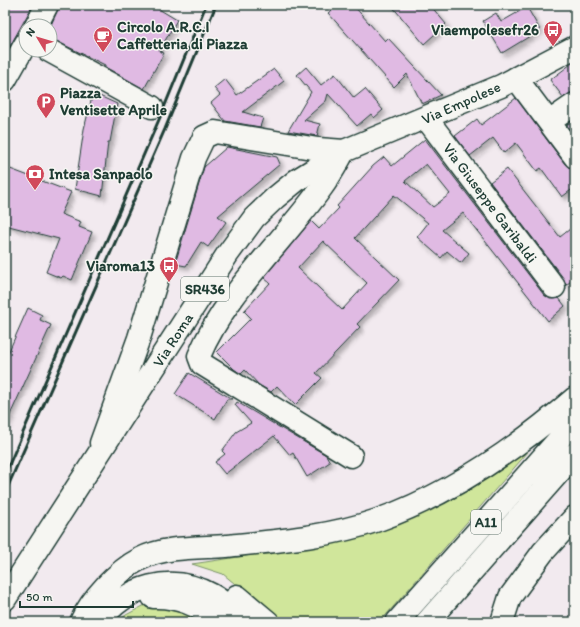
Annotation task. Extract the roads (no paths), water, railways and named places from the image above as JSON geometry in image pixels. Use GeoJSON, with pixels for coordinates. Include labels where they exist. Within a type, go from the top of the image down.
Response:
{"type":"FeatureCollection","features":[{"type":"Feature","properties":{"kind":"main road"},"geometry":{"type":"LineString","coordinates":[[40,18],[47,5]]}},
{"type":"Feature","properties":{"kind":"main road","name":"Via Empolese"},"geometry":{"type":"LineString","coordinates":[[344,151],[426,118],[516,78],[575,47]]}},
{"type":"Feature","properties":{"kind":"main road"},"geometry":{"type":"LineString","coordinates":[[58,55],[152,107]]}},
{"type":"Feature","properties":{"kind":"main road"},"geometry":{"type":"LineString","coordinates":[[5,80],[18,57]]}},
{"type":"Feature","properties":{"kind":"main road"},"geometry":{"type":"LineString","coordinates":[[516,78],[575,157]]}},
{"type":"Feature","properties":{"kind":"main road"},"geometry":{"type":"LineString","coordinates":[[549,122],[575,104]]}},
{"type":"Feature","properties":{"kind":"main road","name":"Via Giuseppe Garibaldi"},"geometry":{"type":"LineString","coordinates":[[426,118],[554,287]]}},
{"type":"Feature","properties":{"kind":"main road","name":"Via Roma"},"geometry":{"type":"LineString","coordinates":[[97,456],[139,338],[194,158],[204,137],[209,134],[220,133],[318,149],[344,151]]}},
{"type":"Feature","properties":{"kind":"main road"},"geometry":{"type":"LineString","coordinates":[[344,151],[322,187],[249,276],[206,340],[199,356],[202,364],[351,456]]}},
{"type":"Feature","properties":{"kind":"main road","name":"Via Roma"},"geometry":{"type":"LineString","coordinates":[[5,599],[227,255],[254,218],[297,180],[344,151]]}},
{"type":"Feature","properties":{"kind":"main road"},"geometry":{"type":"LineString","coordinates":[[121,386],[124,415]]}},
{"type":"Feature","properties":{"kind":"main road"},"geometry":{"type":"LineString","coordinates":[[80,622],[90,603],[116,578],[140,559],[157,553],[174,550],[298,539],[354,527],[404,510],[448,490],[470,477],[529,436],[575,398]]}},
{"type":"Feature","properties":{"kind":"main road","name":"A11"},"geometry":{"type":"LineString","coordinates":[[397,622],[575,422]]}},
{"type":"Feature","properties":{"kind":"main road","name":"A11"},"geometry":{"type":"LineString","coordinates":[[427,622],[575,454]]}},
{"type":"Feature","properties":{"kind":"main road"},"geometry":{"type":"LineString","coordinates":[[441,622],[473,586],[554,478]]}},
{"type":"Feature","properties":{"kind":"main road"},"geometry":{"type":"LineString","coordinates":[[502,622],[510,597],[543,552],[575,517]]}},
{"type":"Feature","properties":{"kind":"main road"},"geometry":{"type":"LineString","coordinates":[[116,578],[156,569],[173,570],[201,576],[230,591],[268,622]]}},
{"type":"Feature","properties":{"kind":"main road"},"geometry":{"type":"LineString","coordinates":[[99,622],[132,592],[148,586],[185,586],[212,595],[246,622]]}},
{"type":"Feature","properties":{"kind":"main road"},"geometry":{"type":"LineString","coordinates":[[122,600],[162,597],[174,598],[197,607],[216,622]]}},
{"type":"Feature","properties":{"kind":"railway"},"geometry":{"type":"LineString","coordinates":[[5,474],[161,115],[206,5]]}},
{"type":"Feature","properties":{"kind":"railway"},"geometry":{"type":"LineString","coordinates":[[5,493],[165,129],[216,5]]}},
{"type":"Feature","properties":{"kind":"place","name":"Viaempolesefr26"},"geometry":{"type":"Point","coordinates":[553,47]}},
{"type":"Feature","properties":{"kind":"place","name":"Circolo A.R.C.I Caffetteria di Piazza"},"geometry":{"type":"Point","coordinates":[103,53]}},
{"type":"Feature","properties":{"kind":"place","name":"Piazza Ventisette Aprile"},"geometry":{"type":"Point","coordinates":[46,119]}},
{"type":"Feature","properties":{"kind":"place","name":"Intesa Sanpaolo"},"geometry":{"type":"Point","coordinates":[35,191]}},
{"type":"Feature","properties":{"kind":"place","name":"Viaroma13"},"geometry":{"type":"Point","coordinates":[169,283]}}]}
